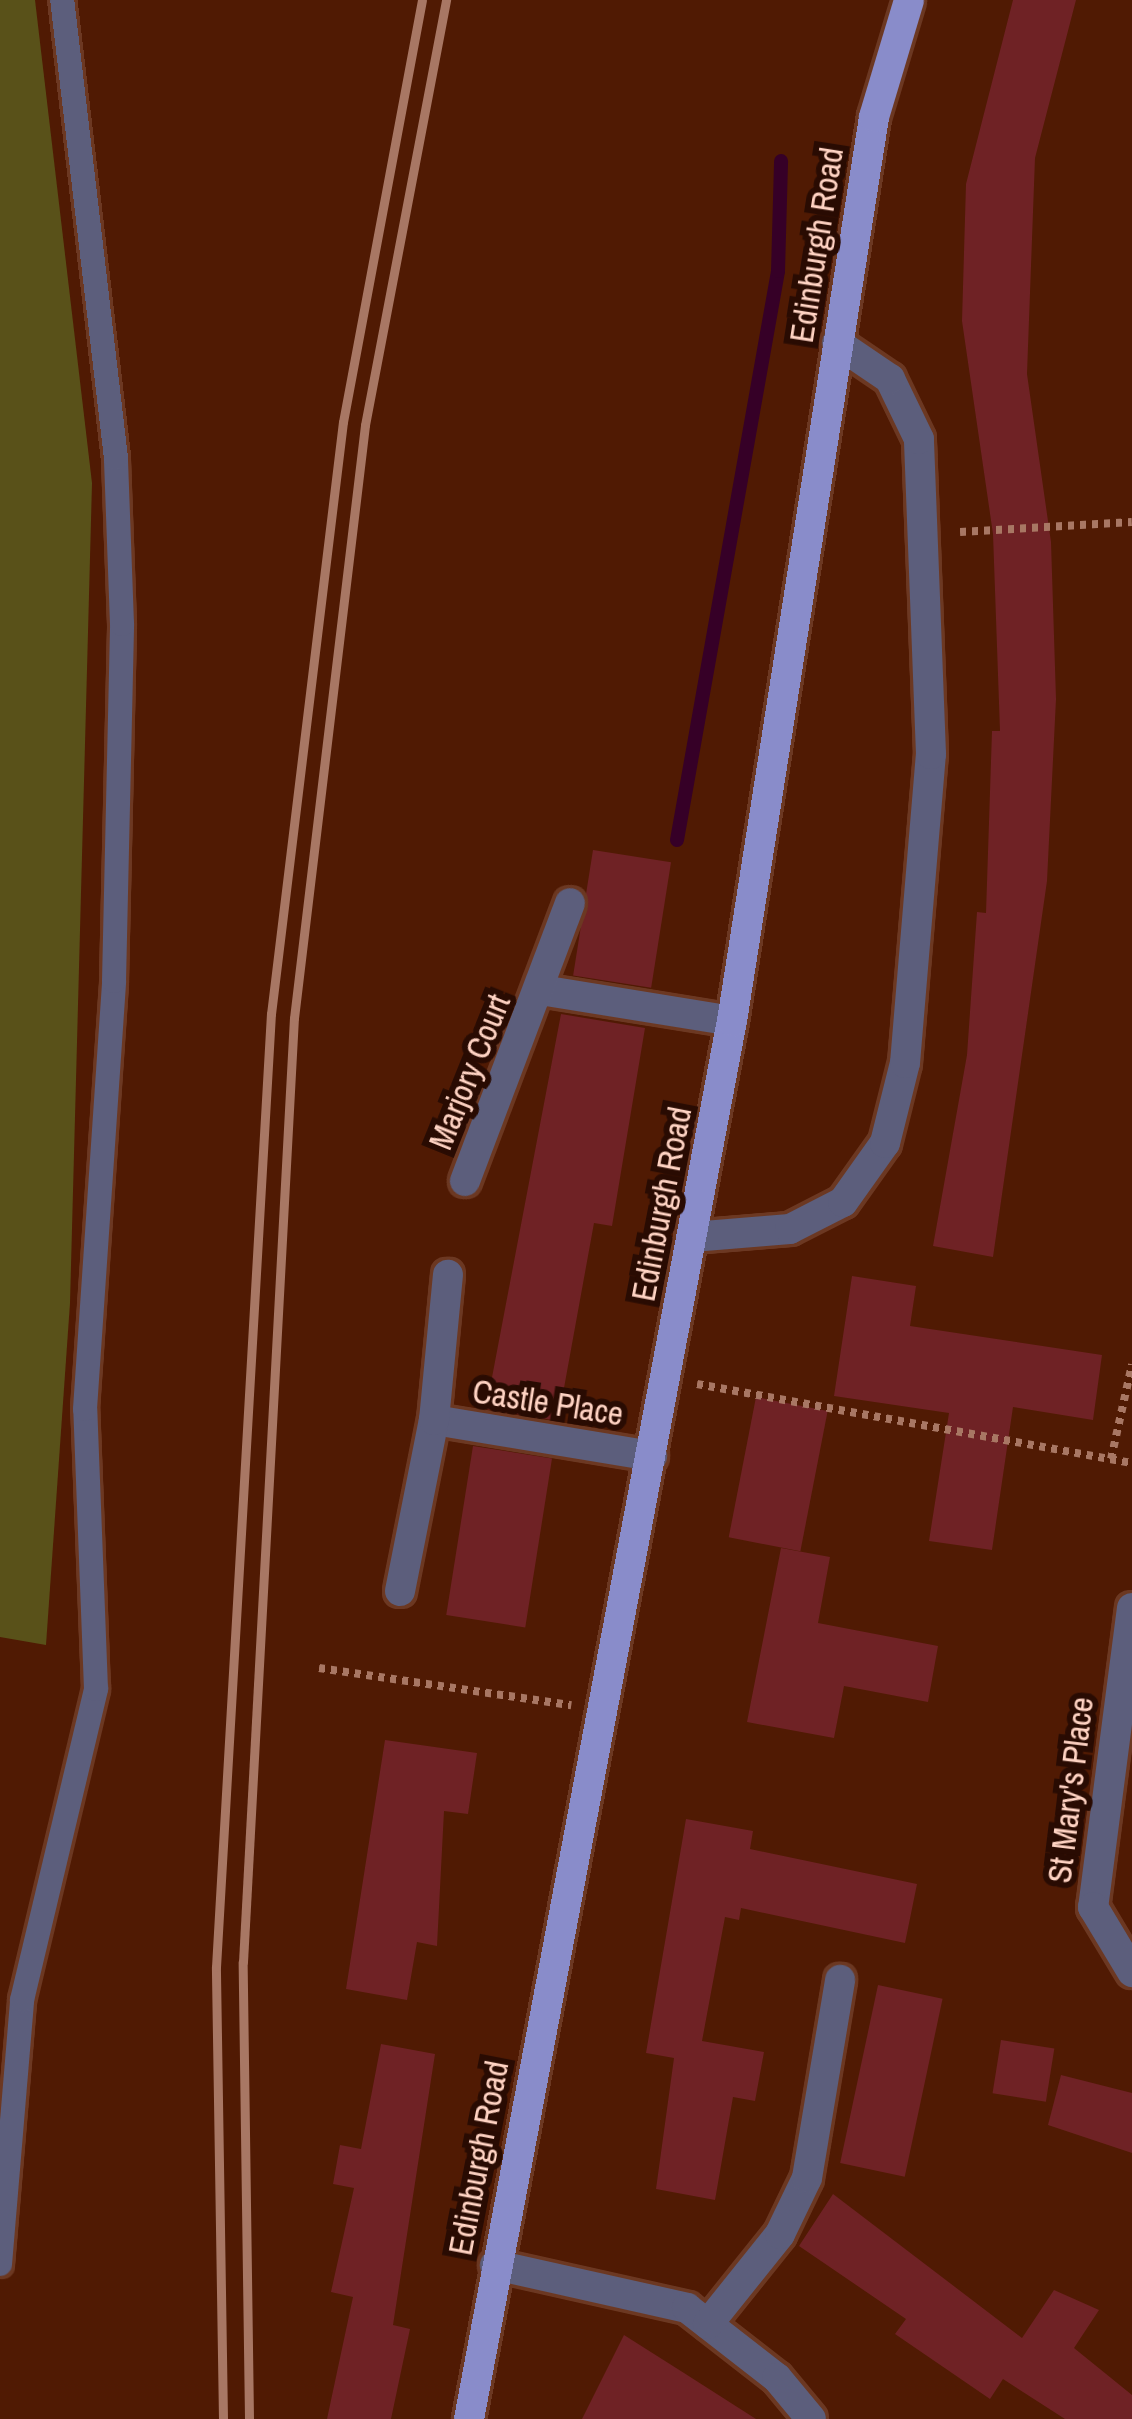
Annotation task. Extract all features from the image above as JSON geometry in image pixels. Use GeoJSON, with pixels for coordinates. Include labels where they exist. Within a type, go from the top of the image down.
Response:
{"type":"FeatureCollection","features":[{"type":"Feature","properties":{"kind":"main road","name":"Edinburgh Road"},"geometry":{"type":"LineString","coordinates":[[470,2419],[495,2265],[608,1710],[732,1021],[874,117],[909,0]]}},
{"type":"Feature","properties":{"kind":"street"},"geometry":{"type":"LineString","coordinates":[[692,1237],[790,1229],[843,1202],[885,1143],[924,917],[931,754],[919,439],[890,380],[837,344]]}},
{"type":"Feature","properties":{"kind":"street","name":"Marjory Court"},"geometry":{"type":"LineString","coordinates":[[465,1181],[541,991],[569,903]]}},
{"type":"Feature","properties":{"kind":"street","name":"Marjory Court"},"geometry":{"type":"LineString","coordinates":[[541,991],[732,1021]]}},
{"type":"Feature","properties":{"kind":"street","name":"Castle Place"},"geometry":{"type":"LineString","coordinates":[[400,1591],[434,1420],[448,1275]]}},
{"type":"Feature","properties":{"kind":"street","name":"Castle Place"},"geometry":{"type":"LineString","coordinates":[[434,1420],[652,1456]]}},
{"type":"Feature","properties":{"kind":"street","name":"St Mary's Place"},"geometry":{"type":"LineString","coordinates":[[1132,1608],[1094,1907],[1132,1972]]}},
{"type":"Feature","properties":{"kind":"street"},"geometry":{"type":"LineString","coordinates":[[708,2324],[780,2234],[807,2178],[840,1980]]}},
{"type":"Feature","properties":{"kind":"street"},"geometry":{"type":"LineString","coordinates":[[495,2265],[686,2308],[811,2419]]}},
{"type":"Feature","properties":{"kind":"lane"},"geometry":{"type":"LineString","coordinates":[[0,2264],[22,2000],[96,1689],[85,1409],[114,981],[122,624],[116,458],[62,0]]}},
{"type":"Feature","properties":{"kind":"path"},"geometry":{"type":"LineString","coordinates":[[922,534],[1132,522]]}},
{"type":"Feature","properties":{"kind":"path"},"geometry":{"type":"LineString","coordinates":[[1111,1459],[1132,1364]]}},
{"type":"Feature","properties":{"kind":"path"},"geometry":{"type":"LineString","coordinates":[[666,1378],[1132,1463]]}},
{"type":"Feature","properties":{"kind":"path"},"geometry":{"type":"LineString","coordinates":[[319,1668],[608,1710]]}},
{"type":"Feature","properties":{"kind":"shaded area"},"geometry":{"type":"Polygon","coordinates":[[[0,0],[35,0],[92,483],[70,1303],[46,1645],[0,1637],[0,0]]]}},
{"type":"Feature","properties":{"kind":"building"},"geometry":{"type":"Polygon","coordinates":[[[1013,0],[1076,0],[1035,158],[1027,374],[1051,542],[1056,699],[1047,881],[993,1257],[933,1246],[967,1055],[977,912],[986,913],[992,731],[1000,731],[993,534],[962,321],[966,184],[1013,0]]]}},
{"type":"Feature","properties":{"kind":"building"},"geometry":{"type":"Polygon","coordinates":[[[593,850],[671,862],[651,988],[573,975],[593,850]]]}},
{"type":"Feature","properties":{"kind":"building"},"geometry":{"type":"Polygon","coordinates":[[[561,1014],[645,1028],[612,1226],[594,1223],[558,1421],[486,1409],[561,1014]]]}},
{"type":"Feature","properties":{"kind":"building"},"geometry":{"type":"Polygon","coordinates":[[[852,1276],[916,1286],[910,1326],[1102,1355],[1093,1420],[1013,1407],[992,1550],[929,1541],[949,1413],[834,1396],[852,1276]]]}},
{"type":"Feature","properties":{"kind":"building"},"geometry":{"type":"Polygon","coordinates":[[[756,1397],[828,1411],[800,1551],[729,1537],[756,1397]]]}},
{"type":"Feature","properties":{"kind":"building"},"geometry":{"type":"Polygon","coordinates":[[[473,1446],[552,1459],[525,1627],[446,1615],[473,1446]]]}},
{"type":"Feature","properties":{"kind":"building"},"geometry":{"type":"Polygon","coordinates":[[[781,1548],[830,1557],[818,1623],[938,1646],[928,1702],[844,1686],[834,1738],[747,1722],[781,1548]]]}},
{"type":"Feature","properties":{"kind":"building"},"geometry":{"type":"Polygon","coordinates":[[[385,1740],[477,1753],[468,1814],[444,1811],[437,1946],[417,1942],[407,2000],[346,1989],[385,1740]]]}},
{"type":"Feature","properties":{"kind":"building"},"geometry":{"type":"Polygon","coordinates":[[[686,1819],[753,1831],[750,1849],[917,1884],[905,1943],[741,1908],[739,1920],[725,1917],[702,2041],[764,2052],[755,2101],[733,2097],[715,2200],[656,2189],[674,2058],[646,2053],[686,1819]]]}},
{"type":"Feature","properties":{"kind":"building"},"geometry":{"type":"Polygon","coordinates":[[[878,1985],[943,1999],[905,2177],[840,2163],[878,1985]]]}},
{"type":"Feature","properties":{"kind":"building"},"geometry":{"type":"Polygon","coordinates":[[[1001,2040],[1054,2048],[1046,2102],[993,2093],[1001,2040]]]}},
{"type":"Feature","properties":{"kind":"building"},"geometry":{"type":"Polygon","coordinates":[[[381,2044],[435,2054],[393,2325],[410,2329],[391,2419],[327,2419],[353,2297],[331,2292],[354,2188],[333,2184],[340,2145],[361,2149],[381,2044]]]}},
{"type":"Feature","properties":{"kind":"building"},"geometry":{"type":"Polygon","coordinates":[[[1061,2075],[1132,2093],[1132,2153],[1048,2125],[1061,2075]]]}},
{"type":"Feature","properties":{"kind":"building"},"geometry":{"type":"Polygon","coordinates":[[[833,2194],[1022,2338],[1054,2290],[1099,2310],[1074,2348],[1132,2395],[1132,2419],[1065,2419],[1003,2379],[990,2399],[895,2334],[906,2319],[799,2246],[833,2194]]]}},
{"type":"Feature","properties":{"kind":"building"},"geometry":{"type":"Polygon","coordinates":[[[624,2335],[684,2373],[756,2419],[582,2419],[624,2335]]]}},
{"type":"Feature","properties":{"kind":"waterway"},"geometry":{"type":"LineString","coordinates":[[677,840],[778,271],[781,161]]}},
{"type":"Feature","properties":{"kind":"railway"},"geometry":{"type":"LineString","coordinates":[[223,2419],[216,1967],[271,1014],[343,422],[422,0]]}},
{"type":"Feature","properties":{"kind":"railway"},"geometry":{"type":"LineString","coordinates":[[249,2419],[243,1962],[294,1018],[365,425],[446,0]]}}]}
